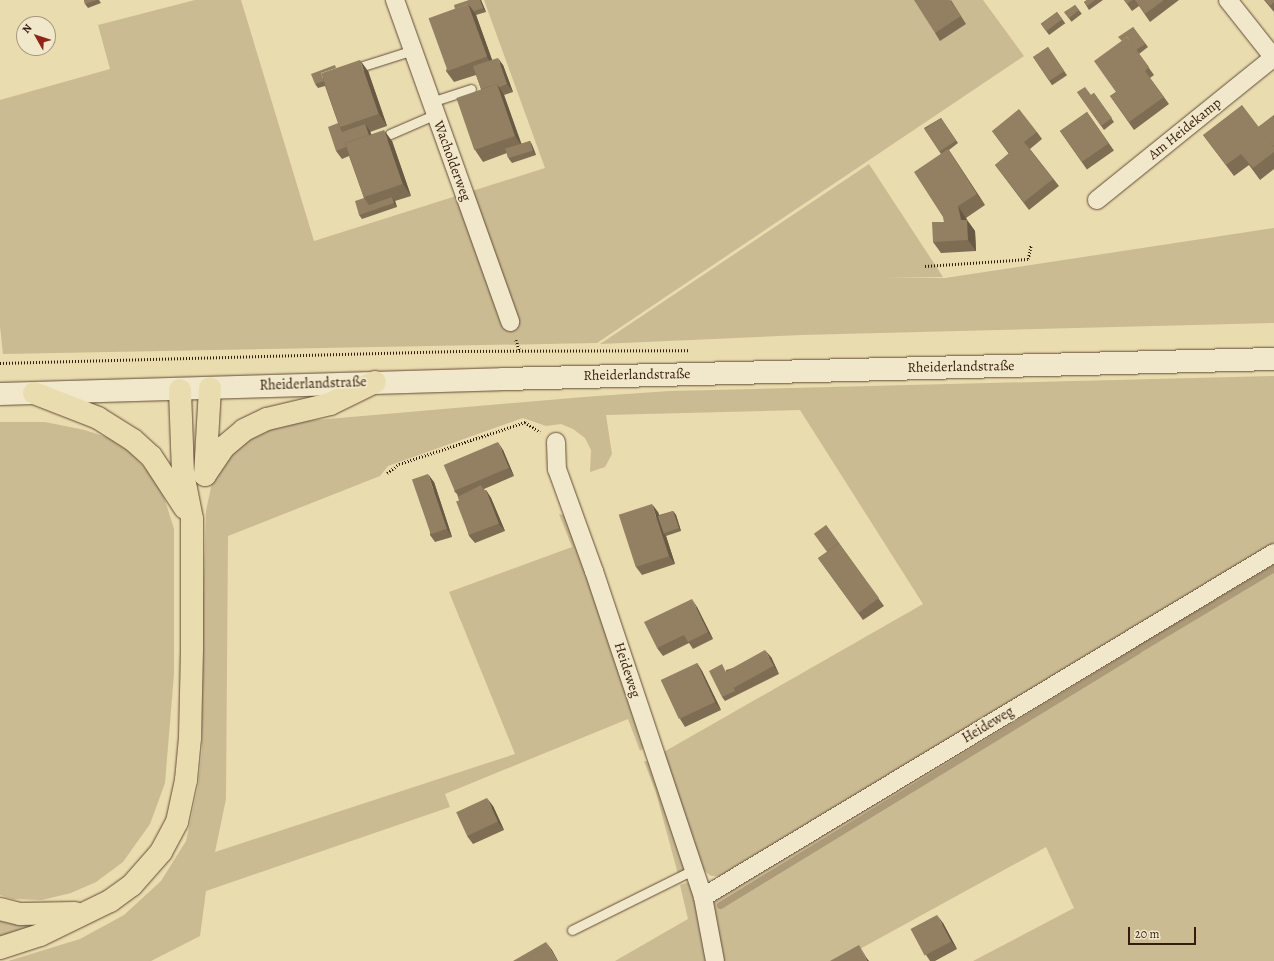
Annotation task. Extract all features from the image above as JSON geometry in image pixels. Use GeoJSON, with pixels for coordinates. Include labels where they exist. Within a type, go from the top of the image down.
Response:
{"type":"FeatureCollection","features":[{"type":"Feature","properties":{"kind":"main road","name":"Rheiderlandstraße"},"geometry":{"type":"LineString","coordinates":[[0,394],[180,390],[375,382],[1274,359]]}},
{"type":"Feature","properties":{"kind":"main road"},"geometry":{"type":"LineString","coordinates":[[205,474],[224,447],[244,430],[267,419],[330,404],[375,382]]}},
{"type":"Feature","properties":{"kind":"main road"},"geometry":{"type":"LineString","coordinates":[[192,519],[205,474],[210,388]]}},
{"type":"Feature","properties":{"kind":"main road"},"geometry":{"type":"LineString","coordinates":[[0,948],[40,935],[110,901],[132,885],[161,852],[177,822],[186,780],[190,738],[192,519],[183,473],[180,390]]}},
{"type":"Feature","properties":{"kind":"main road"},"geometry":{"type":"LineString","coordinates":[[34,394],[98,418],[133,440],[151,456],[192,519]]}},
{"type":"Feature","properties":{"kind":"main road"},"geometry":{"type":"LineString","coordinates":[[0,909],[20,914],[83,913]]}},
{"type":"Feature","properties":{"kind":"street","name":"Wacholderweg"},"geometry":{"type":"LineString","coordinates":[[395,0],[510,322]]}},
{"type":"Feature","properties":{"kind":"street","name":"Am Heidekamp"},"geometry":{"type":"LineString","coordinates":[[1097,200],[1274,58],[1228,0]]}},
{"type":"Feature","properties":{"kind":"street","name":"Heideweg"},"geometry":{"type":"LineString","coordinates":[[556,442],[557,469],[594,571],[703,897],[715,961]]}},
{"type":"Feature","properties":{"kind":"street","name":"Heideweg"},"geometry":{"type":"LineString","coordinates":[[703,897],[1274,553]]}},
{"type":"Feature","properties":{"kind":"lane"},"geometry":{"type":"LineString","coordinates":[[363,66],[413,50]]}},
{"type":"Feature","properties":{"kind":"lane"},"geometry":{"type":"LineString","coordinates":[[390,134],[433,108],[471,89]]}},
{"type":"Feature","properties":{"kind":"lane"},"geometry":{"type":"LineString","coordinates":[[572,930],[693,870]]}},
{"type":"Feature","properties":{"kind":"path"},"geometry":{"type":"LineString","coordinates":[[925,266],[1028,259],[1031,245]]}},
{"type":"Feature","properties":{"kind":"path"},"geometry":{"type":"LineString","coordinates":[[0,363],[459,351],[698,350]]}},
{"type":"Feature","properties":{"kind":"path"},"geometry":{"type":"LineString","coordinates":[[388,473],[399,464],[525,422],[556,442]]}},
{"type":"Feature","properties":{"kind":"shaded area"},"geometry":{"type":"Polygon","coordinates":[[[195,0],[241,0],[314,241],[545,168],[484,0],[983,0],[1024,56],[597,343],[3,354],[0,326],[0,100],[110,69],[98,25],[195,0]]]}},
{"type":"Feature","properties":{"kind":"shaded area"},"geometry":{"type":"Polygon","coordinates":[[[869,164],[943,277],[885,277],[945,278],[1274,228],[1274,323],[801,335],[600,344],[869,164]]]}},
{"type":"Feature","properties":{"kind":"shaded area"},"geometry":{"type":"Polygon","coordinates":[[[1274,376],[1274,545],[724,876],[711,876],[701,868],[662,753],[923,604],[800,410],[606,415],[612,454],[605,467],[590,472],[591,450],[585,438],[573,429],[561,424],[546,426],[523,418],[388,466],[380,476],[228,536],[226,799],[215,852],[515,754],[449,592],[572,547],[559,514],[564,515],[609,633],[646,746],[640,751],[628,719],[445,794],[450,807],[206,891],[200,936],[151,961],[8,961],[80,939],[124,915],[161,881],[186,841],[198,787],[202,751],[202,631],[206,511],[213,478],[227,455],[270,424],[669,391],[1274,376]]]}},
{"type":"Feature","properties":{"kind":"shaded area"},"geometry":{"type":"Polygon","coordinates":[[[0,422],[45,422],[85,430],[109,438],[130,452],[149,472],[164,497],[174,529],[174,674],[165,783],[150,824],[123,862],[96,882],[71,893],[42,900],[13,899],[0,895],[0,422]]]}},
{"type":"Feature","properties":{"kind":"shaded area"},"geometry":{"type":"Polygon","coordinates":[[[1274,561],[1274,961],[973,961],[1074,908],[1046,847],[838,961],[722,961],[712,905],[719,895],[1274,561]]]}},
{"type":"Feature","properties":{"kind":"shaded area"},"geometry":{"type":"Polygon","coordinates":[[[644,761],[652,762],[686,868],[678,874],[656,793],[644,761]]]}},
{"type":"Feature","properties":{"kind":"shaded area"},"geometry":{"type":"Polygon","coordinates":[[[692,881],[709,961],[615,961],[688,919],[680,885],[692,881]]]}},
{"type":"Feature","properties":{"kind":"shaded area"},"geometry":{"type":"Polygon","coordinates":[[[0,921],[18,925],[46,925],[0,938],[0,921]]]}},
{"type":"Feature","properties":{"kind":"building"},"geometry":{"type":"Polygon","coordinates":[[[84,0],[97,0],[85,4],[84,0]]]}},
{"type":"Feature","properties":{"kind":"building"},"geometry":{"type":"Polygon","coordinates":[[[469,0],[480,0],[483,8],[474,11],[468,4],[455,9],[454,5],[469,0]]]}},
{"type":"Feature","properties":{"kind":"building"},"geometry":{"type":"Polygon","coordinates":[[[914,0],[950,0],[961,16],[935,33],[914,0]]]}},
{"type":"Feature","properties":{"kind":"building"},"geometry":{"type":"Polygon","coordinates":[[[1087,0],[1095,0],[1087,6],[1084,2],[1087,0]]]}},
{"type":"Feature","properties":{"kind":"building"},"geometry":{"type":"Polygon","coordinates":[[[1124,0],[1132,0],[1127,4],[1124,0]]]}},
{"type":"Feature","properties":{"kind":"building"},"geometry":{"type":"Polygon","coordinates":[[[1135,0],[1164,0],[1145,14],[1135,0]]]}},
{"type":"Feature","properties":{"kind":"building"},"geometry":{"type":"Polygon","coordinates":[[[1265,0],[1274,0],[1274,2],[1270,6],[1265,0]]]}},
{"type":"Feature","properties":{"kind":"building"},"geometry":{"type":"Polygon","coordinates":[[[468,4],[487,57],[448,71],[429,18],[468,4]]]}},
{"type":"Feature","properties":{"kind":"building"},"geometry":{"type":"Polygon","coordinates":[[[1075,5],[1079,10],[1069,18],[1064,12],[1075,5]]]}},
{"type":"Feature","properties":{"kind":"building"},"geometry":{"type":"Polygon","coordinates":[[[1057,12],[1062,19],[1046,31],[1041,24],[1057,12]]]}},
{"type":"Feature","properties":{"kind":"building"},"geometry":{"type":"Polygon","coordinates":[[[1133,27],[1145,44],[1136,50],[1127,37],[1122,41],[1118,37],[1133,27]]]}},
{"type":"Feature","properties":{"kind":"building"},"geometry":{"type":"Polygon","coordinates":[[[1127,37],[1149,67],[1145,71],[1164,97],[1129,122],[1110,96],[1116,92],[1094,61],[1127,37]]]}},
{"type":"Feature","properties":{"kind":"building"},"geometry":{"type":"Polygon","coordinates":[[[1048,47],[1064,71],[1049,81],[1033,57],[1048,47]]]}},
{"type":"Feature","properties":{"kind":"building"},"geometry":{"type":"Polygon","coordinates":[[[498,58],[507,84],[499,87],[497,84],[481,89],[473,66],[498,58]]]}},
{"type":"Feature","properties":{"kind":"building"},"geometry":{"type":"Polygon","coordinates":[[[360,60],[379,114],[340,127],[321,73],[360,60]]]}},
{"type":"Feature","properties":{"kind":"building"},"geometry":{"type":"Polygon","coordinates":[[[335,65],[336,68],[321,73],[324,81],[315,84],[311,74],[335,65]]]}},
{"type":"Feature","properties":{"kind":"building"},"geometry":{"type":"Polygon","coordinates":[[[497,84],[515,136],[474,150],[456,98],[497,84]]]}},
{"type":"Feature","properties":{"kind":"building"},"geometry":{"type":"Polygon","coordinates":[[[1085,87],[1091,95],[1094,93],[1112,118],[1101,126],[1077,92],[1085,87]]]}},
{"type":"Feature","properties":{"kind":"building"},"geometry":{"type":"Polygon","coordinates":[[[1242,105],[1274,147],[1274,152],[1253,168],[1241,154],[1226,165],[1203,135],[1242,105]]]}},
{"type":"Feature","properties":{"kind":"building"},"geometry":{"type":"Polygon","coordinates":[[[1019,109],[1037,132],[1024,142],[1053,179],[1024,202],[995,165],[1009,153],[992,131],[1019,109]]]}},
{"type":"Feature","properties":{"kind":"building"},"geometry":{"type":"Polygon","coordinates":[[[1087,112],[1109,143],[1082,162],[1060,131],[1087,112]]]}},
{"type":"Feature","properties":{"kind":"building"},"geometry":{"type":"Polygon","coordinates":[[[1274,115],[1274,145],[1273,146],[1258,127],[1274,115]]]}},
{"type":"Feature","properties":{"kind":"building"},"geometry":{"type":"Polygon","coordinates":[[[941,118],[956,140],[940,152],[924,129],[941,118]]]}},
{"type":"Feature","properties":{"kind":"building"},"geometry":{"type":"Polygon","coordinates":[[[338,123],[342,132],[365,124],[369,135],[345,143],[346,147],[336,151],[328,127],[338,123]]]}},
{"type":"Feature","properties":{"kind":"building"},"geometry":{"type":"Polygon","coordinates":[[[384,130],[403,184],[364,197],[345,143],[384,130]]]}},
{"type":"Feature","properties":{"kind":"building"},"geometry":{"type":"Polygon","coordinates":[[[530,141],[533,151],[508,158],[505,149],[530,141]]]}},
{"type":"Feature","properties":{"kind":"building"},"geometry":{"type":"Polygon","coordinates":[[[948,149],[977,194],[958,206],[961,220],[967,220],[968,240],[933,242],[932,222],[944,222],[943,217],[914,172],[948,149]]]}},
{"type":"Feature","properties":{"kind":"building"},"geometry":{"type":"Polygon","coordinates":[[[392,197],[394,203],[359,215],[355,201],[364,198],[369,205],[392,197]]]}},
{"type":"Feature","properties":{"kind":"building"},"geometry":{"type":"Polygon","coordinates":[[[498,442],[509,468],[455,491],[444,465],[498,442]]]}},
{"type":"Feature","properties":{"kind":"building"},"geometry":{"type":"Polygon","coordinates":[[[428,474],[447,529],[431,534],[412,480],[428,474]]]}},
{"type":"Feature","properties":{"kind":"building"},"geometry":{"type":"Polygon","coordinates":[[[481,485],[484,491],[461,503],[458,497],[481,485]]]}},
{"type":"Feature","properties":{"kind":"building"},"geometry":{"type":"Polygon","coordinates":[[[486,490],[499,524],[469,535],[456,501],[486,490]]]}},
{"type":"Feature","properties":{"kind":"building"},"geometry":{"type":"Polygon","coordinates":[[[652,504],[669,556],[636,567],[619,515],[652,504]]]}},
{"type":"Feature","properties":{"kind":"building"},"geometry":{"type":"Polygon","coordinates":[[[673,511],[679,528],[664,533],[658,516],[673,511]]]}},
{"type":"Feature","properties":{"kind":"building"},"geometry":{"type":"Polygon","coordinates":[[[826,525],[839,543],[827,552],[814,534],[826,525]]]}},
{"type":"Feature","properties":{"kind":"building"},"geometry":{"type":"Polygon","coordinates":[[[839,543],[879,598],[858,613],[818,558],[839,543]]]}},
{"type":"Feature","properties":{"kind":"building"},"geometry":{"type":"Polygon","coordinates":[[[692,599],[708,632],[688,642],[684,635],[657,648],[644,622],[692,599]]]}},
{"type":"Feature","properties":{"kind":"building"},"geometry":{"type":"Polygon","coordinates":[[[765,650],[774,666],[733,688],[725,672],[765,650]]]}},
{"type":"Feature","properties":{"kind":"building"},"geometry":{"type":"Polygon","coordinates":[[[697,663],[715,702],[679,719],[661,680],[697,663]]]}},
{"type":"Feature","properties":{"kind":"building"},"geometry":{"type":"Polygon","coordinates":[[[722,664],[735,691],[722,697],[709,671],[722,664]]]}},
{"type":"Feature","properties":{"kind":"building"},"geometry":{"type":"Polygon","coordinates":[[[487,798],[498,822],[467,836],[456,812],[487,798]]]}},
{"type":"Feature","properties":{"kind":"building"},"geometry":{"type":"Polygon","coordinates":[[[937,915],[951,941],[925,956],[911,929],[937,915]]]}},
{"type":"Feature","properties":{"kind":"building"},"geometry":{"type":"Polygon","coordinates":[[[546,942],[557,961],[513,961],[546,942]]]}},
{"type":"Feature","properties":{"kind":"building"},"geometry":{"type":"Polygon","coordinates":[[[859,945],[867,961],[830,961],[859,945]]]}},
{"type":"Feature","properties":{"kind":"waterway"},"geometry":{"type":"LineString","coordinates":[[720,905],[1274,568]]}}]}
